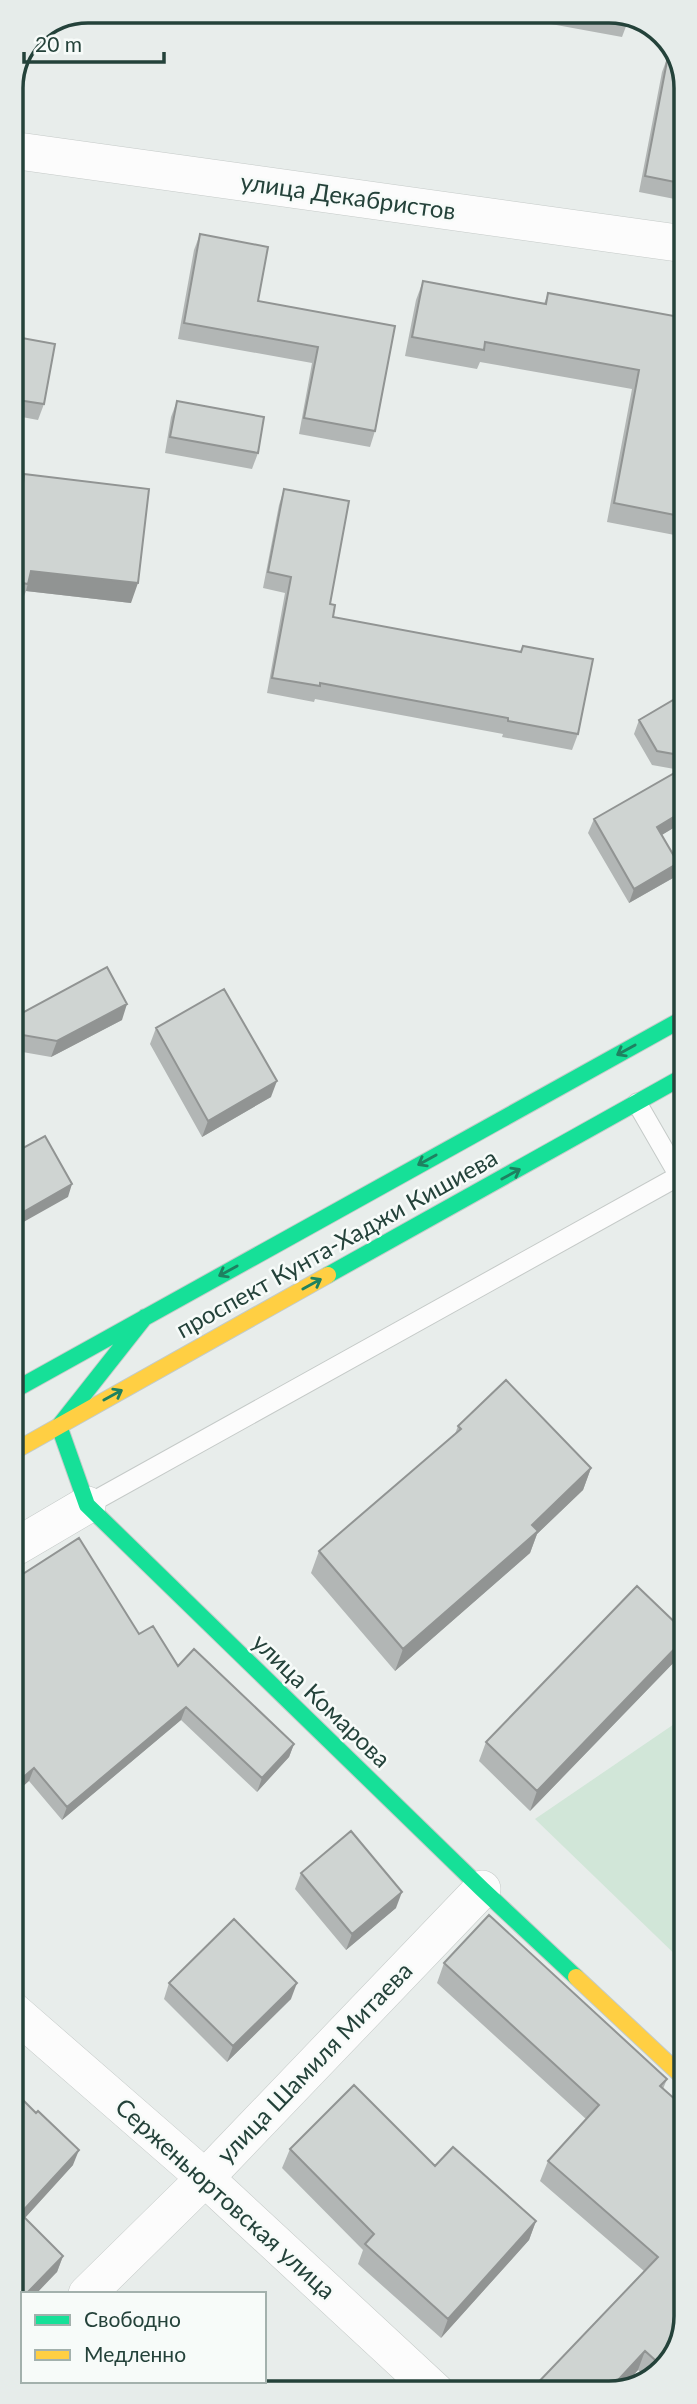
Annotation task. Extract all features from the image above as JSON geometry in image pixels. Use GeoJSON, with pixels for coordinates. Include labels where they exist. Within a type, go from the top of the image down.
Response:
{"type":"FeatureCollection","features":[{"type":"Feature","properties":{"kind":"main road","name":"проспект Кунта-Хаджи Кишиева"},"geometry":{"type":"LineString","coordinates":[[23,1384],[674,1024]]}},
{"type":"Feature","properties":{"kind":"main road","name":"проспект Кунта-Хаджи Кишиева"},"geometry":{"type":"LineString","coordinates":[[23,1446],[674,1083]]}},
{"type":"Feature","properties":{"kind":"main road"},"geometry":{"type":"LineString","coordinates":[[59,1426],[145,1317]]}},
{"type":"Feature","properties":{"kind":"main road","name":"улица Комарова"},"geometry":{"type":"LineString","coordinates":[[59,1426],[87,1506],[482,1889],[674,2069]]}},
{"type":"Feature","properties":{"kind":"street","name":"улица Декабристов"},"geometry":{"type":"LineString","coordinates":[[23,152],[674,242]]}},
{"type":"Feature","properties":{"kind":"street"},"geometry":{"type":"LineString","coordinates":[[23,1543],[87,1506]]}},
{"type":"Feature","properties":{"kind":"street","name":"улица Шамиля Митаева"},"geometry":{"type":"LineString","coordinates":[[89,2292],[205,2178],[482,1889]]}},
{"type":"Feature","properties":{"kind":"street","name":"Серженьюртовская улица"},"geometry":{"type":"LineString","coordinates":[[23,2020],[205,2178],[424,2381]]}},
{"type":"Feature","properties":{"kind":"lane"},"geometry":{"type":"LineString","coordinates":[[637,1103],[674,1164]]}},
{"type":"Feature","properties":{"kind":"lane"},"geometry":{"type":"LineString","coordinates":[[87,1506],[674,1184]]}},
{"type":"Feature","properties":{"kind":"green space"},"geometry":{"type":"Polygon","coordinates":[[[674,1724],[674,1953],[535,1819],[674,1724]]]}},
{"type":"Feature","properties":{"kind":"building"},"geometry":{"type":"Polygon","coordinates":[[[668,59],[674,88],[674,182],[645,176],[668,59]]]}},
{"type":"Feature","properties":{"kind":"building"},"geometry":{"type":"Polygon","coordinates":[[[200,234],[268,247],[258,301],[395,326],[375,431],[304,418],[318,347],[184,323],[200,234]]]}},
{"type":"Feature","properties":{"kind":"building"},"geometry":{"type":"Polygon","coordinates":[[[423,281],[546,304],[548,293],[674,316],[674,515],[614,503],[639,370],[485,342],[484,350],[412,337],[423,281]]]}},
{"type":"Feature","properties":{"kind":"building"},"geometry":{"type":"Polygon","coordinates":[[[23,338],[55,344],[44,404],[23,401],[23,338]]]}},
{"type":"Feature","properties":{"kind":"building"},"geometry":{"type":"Polygon","coordinates":[[[177,401],[264,417],[258,453],[170,437],[177,401]]]}},
{"type":"Feature","properties":{"kind":"building"},"geometry":{"type":"Polygon","coordinates":[[[24,474],[149,489],[138,583],[31,571],[28,584],[23,583],[24,474]]]}},
{"type":"Feature","properties":{"kind":"building"},"geometry":{"type":"Polygon","coordinates":[[[284,489],[349,501],[330,604],[335,605],[333,617],[521,652],[523,646],[593,659],[578,734],[508,721],[508,718],[320,683],[320,686],[272,678],[291,577],[268,572],[284,489]]]}},
{"type":"Feature","properties":{"kind":"building"},"geometry":{"type":"Polygon","coordinates":[[[674,699],[674,754],[657,751],[639,720],[674,699]]]}},
{"type":"Feature","properties":{"kind":"building"},"geometry":{"type":"Polygon","coordinates":[[[674,773],[674,817],[657,827],[674,856],[674,865],[634,889],[594,819],[674,773]]]}},
{"type":"Feature","properties":{"kind":"building"},"geometry":{"type":"Polygon","coordinates":[[[107,967],[127,1004],[57,1041],[23,1035],[23,1012],[107,967]]]}},
{"type":"Feature","properties":{"kind":"building"},"geometry":{"type":"Polygon","coordinates":[[[224,989],[277,1081],[208,1121],[156,1028],[224,989]]]}},
{"type":"Feature","properties":{"kind":"building"},"geometry":{"type":"Polygon","coordinates":[[[45,1136],[72,1184],[23,1212],[23,1148],[45,1136]]]}},
{"type":"Feature","properties":{"kind":"building"},"geometry":{"type":"Polygon","coordinates":[[[506,1380],[591,1468],[532,1525],[538,1531],[403,1649],[319,1551],[461,1429],[458,1426],[506,1380]]]}},
{"type":"Feature","properties":{"kind":"building"},"geometry":{"type":"Polygon","coordinates":[[[79,1538],[139,1634],[153,1626],[178,1666],[194,1649],[294,1744],[262,1778],[186,1707],[67,1807],[34,1768],[23,1778],[23,1574],[79,1538]]]}},
{"type":"Feature","properties":{"kind":"building"},"geometry":{"type":"Polygon","coordinates":[[[637,1586],[674,1621],[674,1649],[537,1791],[486,1742],[637,1586]]]}},
{"type":"Feature","properties":{"kind":"building"},"geometry":{"type":"Polygon","coordinates":[[[351,1831],[402,1892],[352,1934],[301,1873],[351,1831]]]}},
{"type":"Feature","properties":{"kind":"building"},"geometry":{"type":"Polygon","coordinates":[[[489,1915],[667,2079],[660,2086],[674,2098],[673,2329],[666,2349],[656,2361],[645,2351],[618,2380],[540,2381],[658,2257],[548,2161],[599,2105],[444,1963],[489,1915]]]}},
{"type":"Feature","properties":{"kind":"building"},"geometry":{"type":"Polygon","coordinates":[[[234,1919],[297,1983],[233,2046],[169,1983],[234,1919]]]}},
{"type":"Feature","properties":{"kind":"building"},"geometry":{"type":"Polygon","coordinates":[[[354,2085],[435,2166],[453,2147],[536,2221],[448,2319],[365,2244],[374,2234],[290,2149],[354,2085]]]}},
{"type":"Feature","properties":{"kind":"building"},"geometry":{"type":"Polygon","coordinates":[[[23,2100],[79,2150],[23,2211],[23,2100]]]}},
{"type":"Feature","properties":{"kind":"building"},"geometry":{"type":"Polygon","coordinates":[[[23,2216],[63,2256],[28,2292],[23,2292],[23,2216]]]}},
{"type":"Feature","properties":{"kind":"traffic: fast"},"geometry":{"type":"LineString","coordinates":[[23,1385],[674,1024]]}},
{"type":"Feature","properties":{"kind":"traffic: fast"},"geometry":{"type":"LineString","coordinates":[[328,1275],[674,1082]]}},
{"type":"Feature","properties":{"kind":"traffic: fast"},"geometry":{"type":"LineString","coordinates":[[145,1317],[59,1426],[87,1505],[576,1977]]}},
{"type":"Feature","properties":{"kind":"traffic: slow"},"geometry":{"type":"LineString","coordinates":[[23,1446],[328,1275]]}},
{"type":"Feature","properties":{"kind":"traffic: slow"},"geometry":{"type":"LineString","coordinates":[[576,1977],[674,2069]]}}]}
